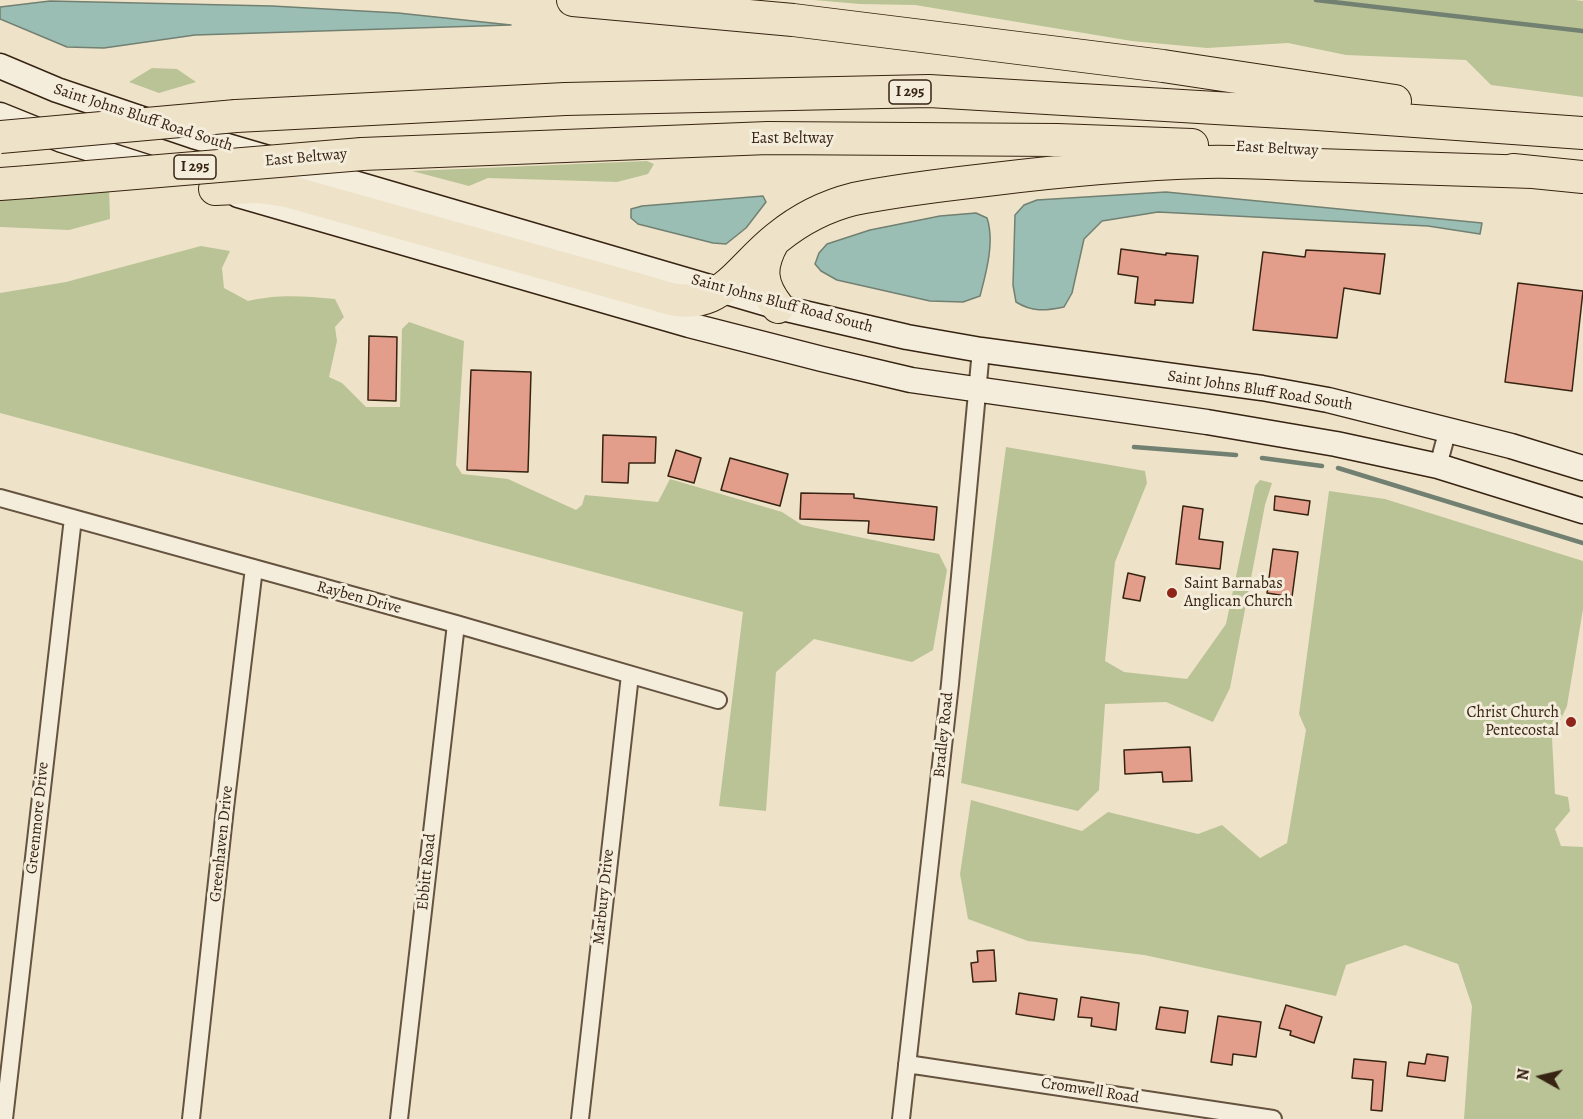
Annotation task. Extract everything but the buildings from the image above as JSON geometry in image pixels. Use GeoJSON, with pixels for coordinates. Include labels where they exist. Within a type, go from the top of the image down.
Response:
{"type":"FeatureCollection","features":[{"type":"Feature","properties":{"kind":"highway"},"geometry":{"type":"LineString","coordinates":[[573,0],[793,20],[1151,65],[1583,128]]}},
{"type":"Feature","properties":{"kind":"highway","name":"I 295"},"geometry":{"type":"LineString","coordinates":[[0,137],[236,116],[565,99],[929,91],[1317,114],[1583,133]]}},
{"type":"Feature","properties":{"kind":"highway","name":"East Beltway"},"geometry":{"type":"LineString","coordinates":[[14,183],[362,153],[768,138],[1056,140],[1294,148],[1583,177]]}},
{"type":"Feature","properties":{"kind":"highway"},"geometry":{"type":"LineString","coordinates":[[215,189],[258,187],[287,191],[674,301],[700,301],[721,289],[775,239],[798,222],[852,200],[928,187],[1054,172],[1207,162],[1533,172]]}},
{"type":"Feature","properties":{"kind":"highway"},"geometry":{"type":"LineString","coordinates":[[775,239],[768,252],[763,270],[765,287],[778,307]]}},
{"type":"Feature","properties":{"kind":"main road","name":"Saint Johns Bluff Road South"},"geometry":{"type":"LineString","coordinates":[[0,66],[57,90],[193,136],[778,307],[907,337],[981,350],[1262,388],[1328,400],[1448,429],[1583,468]]}},
{"type":"Feature","properties":{"kind":"main road"},"geometry":{"type":"LineString","coordinates":[[0,115],[62,140],[215,189],[689,325],[900,377],[976,390],[1207,422],[1319,441],[1438,466],[1583,511]]}},
{"type":"Feature","properties":{"kind":"street","name":"Bradley Road"},"geometry":{"type":"LineString","coordinates":[[901,1119],[950,684],[981,350]]}},
{"type":"Feature","properties":{"kind":"street"},"geometry":{"type":"LineString","coordinates":[[1438,466],[1448,429]]}},
{"type":"Feature","properties":{"kind":"street","name":"Rayben Drive"},"geometry":{"type":"LineString","coordinates":[[0,498],[456,624],[718,700]]}},
{"type":"Feature","properties":{"kind":"street","name":"Greenmore Drive"},"geometry":{"type":"LineString","coordinates":[[4,1119],[73,518]]}},
{"type":"Feature","properties":{"kind":"street","name":"Greenhaven Drive"},"geometry":{"type":"LineString","coordinates":[[192,1119],[254,568]]}},
{"type":"Feature","properties":{"kind":"street","name":"Ebbitt Road"},"geometry":{"type":"LineString","coordinates":[[399,1119],[456,624]]}},
{"type":"Feature","properties":{"kind":"street","name":"Marbury Drive"},"geometry":{"type":"LineString","coordinates":[[580,1119],[630,675]]}},
{"type":"Feature","properties":{"kind":"street","name":"Cromwell Road"},"geometry":{"type":"LineString","coordinates":[[907,1064],[1273,1119]]}},
{"type":"Feature","properties":{"kind":"green space"},"geometry":{"type":"Polygon","coordinates":[[[814,0],[1583,1],[1583,97],[1491,85],[1466,60],[1346,55],[1288,43],[1207,48],[1132,41],[915,5],[814,0]]]}},
{"type":"Feature","properties":{"kind":"green space"},"geometry":{"type":"Polygon","coordinates":[[[152,68],[177,69],[196,82],[159,93],[129,82],[152,68]]]}},
{"type":"Feature","properties":{"kind":"green space"},"geometry":{"type":"Polygon","coordinates":[[[647,161],[654,164],[648,174],[617,182],[488,178],[469,186],[412,171],[647,161]]]}},
{"type":"Feature","properties":{"kind":"green space"},"geometry":{"type":"Polygon","coordinates":[[[109,187],[110,219],[69,230],[0,227],[0,200],[109,187]]]}},
{"type":"Feature","properties":{"kind":"green space"},"geometry":{"type":"Polygon","coordinates":[[[201,246],[230,251],[222,268],[224,288],[248,301],[291,296],[335,299],[344,317],[335,327],[337,341],[329,377],[342,383],[366,407],[400,407],[402,329],[409,322],[464,341],[456,465],[462,474],[508,479],[576,510],[582,505],[585,495],[658,502],[670,479],[782,512],[802,525],[939,554],[947,570],[933,650],[912,662],[814,639],[776,672],[766,811],[719,806],[743,612],[0,413],[0,293],[66,282],[201,246]]]}},
{"type":"Feature","properties":{"kind":"green space"},"geometry":{"type":"Polygon","coordinates":[[[1006,447],[1145,471],[1147,483],[1115,562],[1105,661],[1124,672],[1187,679],[1226,624],[1255,486],[1260,480],[1272,483],[1265,505],[1230,688],[1213,722],[1166,702],[1105,704],[1099,790],[1078,811],[961,783],[1006,447]]]}},
{"type":"Feature","properties":{"kind":"green space"},"geometry":{"type":"Polygon","coordinates":[[[1329,491],[1385,499],[1583,561],[1583,609],[1567,706],[1552,738],[1555,794],[1568,797],[1570,811],[1555,829],[1561,846],[1583,847],[1583,1119],[1464,1119],[1472,1006],[1458,964],[1405,945],[1346,965],[1336,996],[1144,955],[1028,941],[968,919],[960,874],[971,800],[1082,831],[1108,812],[1198,834],[1222,825],[1260,858],[1287,843],[1306,730],[1299,714],[1329,491]]]}},
{"type":"Feature","properties":{"kind":"water"},"geometry":{"type":"Polygon","coordinates":[[[50,1],[272,6],[398,13],[511,25],[195,35],[104,48],[67,47],[0,19],[0,7],[50,1]]]}},
{"type":"Feature","properties":{"kind":"water"},"geometry":{"type":"Polygon","coordinates":[[[1166,192],[1482,223],[1480,234],[1428,226],[1158,212],[1102,221],[1084,239],[1072,293],[1064,307],[1039,310],[1016,302],[1013,285],[1015,215],[1024,205],[1037,200],[1166,192]]]}},
{"type":"Feature","properties":{"kind":"water"},"geometry":{"type":"Polygon","coordinates":[[[763,196],[766,202],[746,228],[726,244],[713,243],[638,224],[631,218],[631,209],[642,206],[763,196]]]}},
{"type":"Feature","properties":{"kind":"water"},"geometry":{"type":"Polygon","coordinates":[[[976,213],[987,218],[990,237],[989,257],[980,296],[963,302],[930,301],[837,280],[821,271],[815,264],[819,253],[827,244],[870,230],[940,216],[976,213]]]}},
{"type":"Feature","properties":{"kind":"waterway"},"geometry":{"type":"LineString","coordinates":[[1316,0],[1583,31]]}},
{"type":"Feature","properties":{"kind":"waterway"},"geometry":{"type":"LineString","coordinates":[[1134,447],[1236,455]]}},
{"type":"Feature","properties":{"kind":"waterway"},"geometry":{"type":"LineString","coordinates":[[1262,458],[1322,466]]}},
{"type":"Feature","properties":{"kind":"waterway"},"geometry":{"type":"LineString","coordinates":[[1338,468],[1583,543]]}},
{"type":"Feature","properties":{"kind":"place","name":"Saint Barnabas Anglican Church"},"geometry":{"type":"Point","coordinates":[1172,593]}},
{"type":"Feature","properties":{"kind":"place","name":"Christ Church Pentecostal"},"geometry":{"type":"Point","coordinates":[1571,722]}}]}
